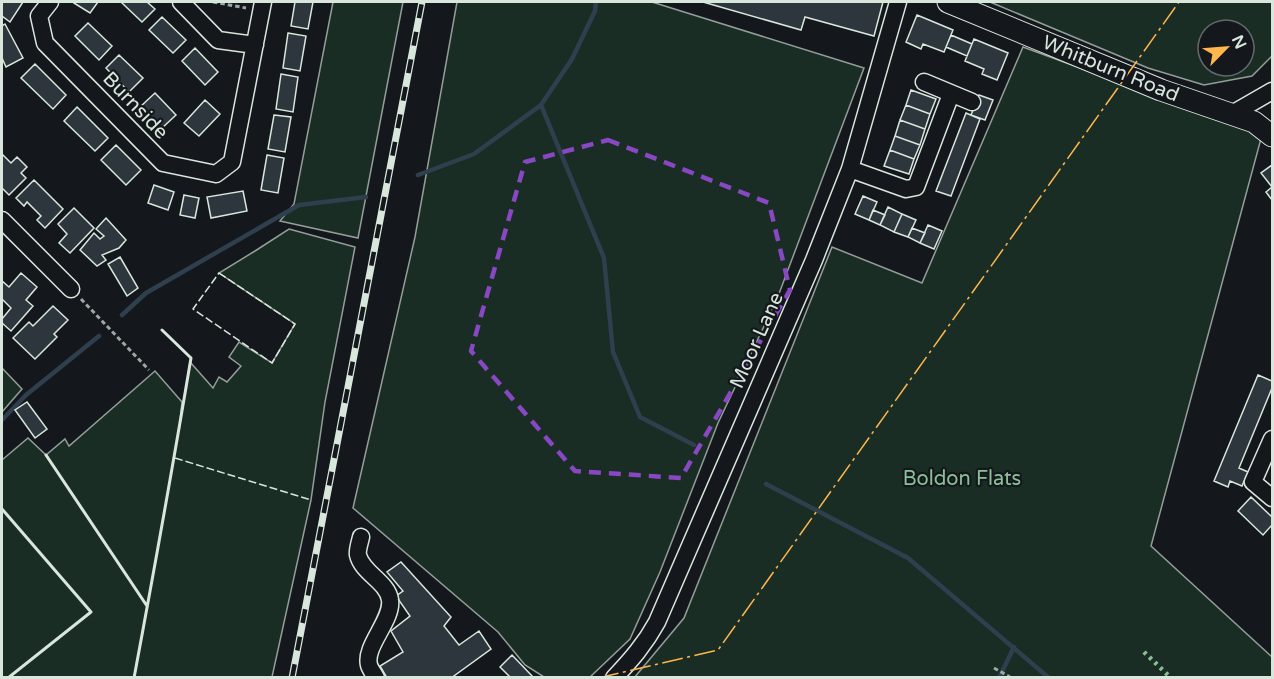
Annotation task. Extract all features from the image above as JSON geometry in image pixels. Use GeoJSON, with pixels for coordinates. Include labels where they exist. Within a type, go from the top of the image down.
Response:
{"type":"FeatureCollection","features":[{"type":"Feature","properties":{"kind":"main road","name":"Whitburn Road"},"geometry":{"type":"LineString","coordinates":[[948,2],[1161,90],[1254,122],[1272,136]]}},
{"type":"Feature","properties":{"kind":"street","name":"Burnside"},"geometry":{"type":"LineString","coordinates":[[50,2],[39,16],[45,43],[163,163],[216,174],[232,162],[262,6]]}},
{"type":"Feature","properties":{"kind":"street"},"geometry":{"type":"LineString","coordinates":[[181,2],[218,40],[255,45]]}},
{"type":"Feature","properties":{"kind":"street","name":"Moor Lane"},"geometry":{"type":"LineString","coordinates":[[614,678],[647,641],[672,590],[814,260],[850,169],[898,2]]}},
{"type":"Feature","properties":{"kind":"street"},"geometry":{"type":"LineString","coordinates":[[924,82],[972,102]]}},
{"type":"Feature","properties":{"kind":"street"},"geometry":{"type":"LineString","coordinates":[[1232,114],[1272,91]]}},
{"type":"Feature","properties":{"kind":"street"},"geometry":{"type":"LineString","coordinates":[[850,169],[906,189],[916,187],[951,94]]}},
{"type":"Feature","properties":{"kind":"street"},"geometry":{"type":"LineString","coordinates":[[2,220],[71,289]]}},
{"type":"Feature","properties":{"kind":"street"},"geometry":{"type":"LineString","coordinates":[[1272,439],[1253,482],[1272,498]]}},
{"type":"Feature","properties":{"kind":"street"},"geometry":{"type":"LineString","coordinates":[[361,537],[357,554],[362,564],[390,598],[389,610],[369,656],[369,665],[376,678]]}},
{"type":"Feature","properties":{"kind":"path"},"geometry":{"type":"LineString","coordinates":[[213,2],[262,6]]}},
{"type":"Feature","properties":{"kind":"path"},"geometry":{"type":"LineString","coordinates":[[71,289],[149,370]]}},
{"type":"Feature","properties":{"kind":"path"},"geometry":{"type":"LineString","coordinates":[[994,668],[1010,677]]}},
{"type":"Feature","properties":{"kind":"highlighted area"},"geometry":{"type":"Polygon","coordinates":[[[608,140],[769,203],[790,290],[681,478],[575,471],[471,351],[525,162],[608,140]]]}},
{"type":"Feature","properties":{"kind":"green space"},"geometry":{"type":"Polygon","coordinates":[[[333,2],[403,2],[358,238],[280,221],[294,204],[333,2]]]}},
{"type":"Feature","properties":{"kind":"green space"},"geometry":{"type":"Polygon","coordinates":[[[457,2],[652,2],[864,68],[777,299],[718,423],[660,572],[630,639],[590,677],[544,677],[525,665],[498,632],[353,508],[415,237],[457,2]]]}},
{"type":"Feature","properties":{"kind":"green space"},"geometry":{"type":"Polygon","coordinates":[[[990,2],[1272,2],[1272,56],[1256,72],[1256,18],[1196,18],[1196,78],[1241,78],[1204,85],[1148,68],[990,2]]]}},
{"type":"Feature","properties":{"kind":"green space","name":"Boldon Flats"},"geometry":{"type":"Polygon","coordinates":[[[1023,47],[1262,135],[1151,546],[1272,657],[1272,677],[634,678],[684,618],[832,247],[922,283],[1023,47]]]}},
{"type":"Feature","properties":{"kind":"green space"},"geometry":{"type":"Polygon","coordinates":[[[289,229],[355,247],[325,402],[311,500],[272,677],[2,677],[2,460],[28,438],[46,455],[65,439],[69,446],[155,371],[182,402],[179,431],[190,362],[213,388],[219,377],[227,382],[241,366],[229,357],[239,342],[272,363],[295,324],[219,273],[289,229]]]}},
{"type":"Feature","properties":{"kind":"green space"},"geometry":{"type":"Polygon","coordinates":[[[2,368],[22,389],[2,412],[2,368]]]}},
{"type":"Feature","properties":{"kind":"building"},"geometry":{"type":"Polygon","coordinates":[[[2,2],[23,2],[10,22],[2,16],[2,2]]]}},
{"type":"Feature","properties":{"kind":"building"},"geometry":{"type":"Polygon","coordinates":[[[75,2],[98,2],[90,13],[75,2]]]}},
{"type":"Feature","properties":{"kind":"building"},"geometry":{"type":"Polygon","coordinates":[[[121,2],[147,2],[155,9],[142,22],[121,2]]]}},
{"type":"Feature","properties":{"kind":"building"},"geometry":{"type":"Polygon","coordinates":[[[295,2],[313,2],[308,29],[291,26],[295,2]]]}},
{"type":"Feature","properties":{"kind":"building"},"geometry":{"type":"Polygon","coordinates":[[[703,2],[883,2],[874,36],[805,17],[801,30],[703,2]]]}},
{"type":"Feature","properties":{"kind":"building"},"geometry":{"type":"Polygon","coordinates":[[[917,15],[953,30],[944,52],[923,44],[921,49],[906,42],[917,15]]]}},
{"type":"Feature","properties":{"kind":"building"},"geometry":{"type":"Polygon","coordinates":[[[162,17],[186,40],[173,53],[149,30],[162,17]]]}},
{"type":"Feature","properties":{"kind":"building"},"geometry":{"type":"Polygon","coordinates":[[[88,23],[112,46],[99,60],[75,36],[88,23]]]}},
{"type":"Feature","properties":{"kind":"building"},"geometry":{"type":"Polygon","coordinates":[[[5,24],[23,58],[6,67],[2,58],[2,26],[5,24]]]}},
{"type":"Feature","properties":{"kind":"building"},"geometry":{"type":"Polygon","coordinates":[[[288,33],[306,36],[300,71],[283,68],[288,33]]]}},
{"type":"Feature","properties":{"kind":"building"},"geometry":{"type":"Polygon","coordinates":[[[951,35],[972,44],[967,56],[946,47],[951,35]]]}},
{"type":"Feature","properties":{"kind":"building"},"geometry":{"type":"Polygon","coordinates":[[[974,39],[1008,53],[997,80],[982,74],[984,69],[965,61],[974,39]]]}},
{"type":"Feature","properties":{"kind":"building"},"geometry":{"type":"Polygon","coordinates":[[[195,48],[218,72],[205,85],[182,61],[195,48]]]}},
{"type":"Feature","properties":{"kind":"building"},"geometry":{"type":"Polygon","coordinates":[[[119,55],[143,78],[129,92],[106,68],[119,55]]]}},
{"type":"Feature","properties":{"kind":"building"},"geometry":{"type":"Polygon","coordinates":[[[35,64],[66,95],[53,109],[21,78],[35,64]]]}},
{"type":"Feature","properties":{"kind":"building"},"geometry":{"type":"Polygon","coordinates":[[[281,74],[298,77],[293,112],[276,109],[281,74]]]}},
{"type":"Feature","properties":{"kind":"building"},"geometry":{"type":"Polygon","coordinates":[[[911,90],[936,99],[930,114],[906,105],[911,90]]]}},
{"type":"Feature","properties":{"kind":"building"},"geometry":{"type":"Polygon","coordinates":[[[155,93],[176,115],[161,129],[140,107],[155,93]]]}},
{"type":"Feature","properties":{"kind":"building"},"geometry":{"type":"Polygon","coordinates":[[[979,95],[993,100],[985,120],[971,115],[979,95]]]}},
{"type":"Feature","properties":{"kind":"building"},"geometry":{"type":"Polygon","coordinates":[[[205,100],[220,114],[199,136],[184,123],[205,100]]]}},
{"type":"Feature","properties":{"kind":"building"},"geometry":{"type":"Polygon","coordinates":[[[906,105],[930,114],[925,129],[900,120],[906,105]]]}},
{"type":"Feature","properties":{"kind":"building"},"geometry":{"type":"Polygon","coordinates":[[[77,107],[108,138],[95,151],[64,121],[77,107]]]}},
{"type":"Feature","properties":{"kind":"building"},"geometry":{"type":"Polygon","coordinates":[[[966,113],[980,119],[951,196],[936,191],[966,113]]]}},
{"type":"Feature","properties":{"kind":"building"},"geometry":{"type":"Polygon","coordinates":[[[274,115],[291,117],[285,152],[268,149],[274,115]]]}},
{"type":"Feature","properties":{"kind":"building"},"geometry":{"type":"Polygon","coordinates":[[[900,120],[925,129],[920,145],[895,136],[900,120]]]}},
{"type":"Feature","properties":{"kind":"building"},"geometry":{"type":"Polygon","coordinates":[[[895,136],[920,145],[914,159],[890,150],[895,136]]]}},
{"type":"Feature","properties":{"kind":"building"},"geometry":{"type":"Polygon","coordinates":[[[116,145],[141,170],[126,185],[101,160],[116,145]]]}},
{"type":"Feature","properties":{"kind":"building"},"geometry":{"type":"Polygon","coordinates":[[[890,150],[914,159],[909,174],[884,166],[890,150]]]}},
{"type":"Feature","properties":{"kind":"building"},"geometry":{"type":"Polygon","coordinates":[[[2,154],[11,163],[17,157],[27,167],[21,173],[26,178],[9,195],[2,188],[2,154]]]}},
{"type":"Feature","properties":{"kind":"building"},"geometry":{"type":"Polygon","coordinates":[[[267,155],[284,158],[278,193],[261,190],[267,155]]]}},
{"type":"Feature","properties":{"kind":"building"},"geometry":{"type":"Polygon","coordinates":[[[1272,165],[1272,187],[1261,173],[1272,165]]]}},
{"type":"Feature","properties":{"kind":"building"},"geometry":{"type":"Polygon","coordinates":[[[34,180],[63,209],[45,228],[37,220],[41,216],[27,202],[24,206],[16,198],[34,180]]]}},
{"type":"Feature","properties":{"kind":"building"},"geometry":{"type":"Polygon","coordinates":[[[154,185],[174,192],[168,210],[148,203],[154,185]]]}},
{"type":"Feature","properties":{"kind":"building"},"geometry":{"type":"Polygon","coordinates":[[[1272,187],[1272,200],[1266,192],[1272,187]]]}},
{"type":"Feature","properties":{"kind":"building"},"geometry":{"type":"Polygon","coordinates":[[[243,191],[247,211],[211,218],[207,197],[243,191]]]}},
{"type":"Feature","properties":{"kind":"building"},"geometry":{"type":"Polygon","coordinates":[[[184,195],[199,198],[195,218],[180,215],[184,195]]]}},
{"type":"Feature","properties":{"kind":"building"},"geometry":{"type":"Polygon","coordinates":[[[863,196],[877,202],[869,220],[855,214],[863,196]]]}},
{"type":"Feature","properties":{"kind":"building"},"geometry":{"type":"Polygon","coordinates":[[[888,207],[902,214],[894,232],[880,225],[888,207]]]}},
{"type":"Feature","properties":{"kind":"building"},"geometry":{"type":"Polygon","coordinates":[[[74,208],[94,228],[70,253],[59,243],[67,234],[58,224],[74,208]]]}},
{"type":"Feature","properties":{"kind":"building"},"geometry":{"type":"Polygon","coordinates":[[[873,210],[885,215],[880,225],[869,220],[873,210]]]}},
{"type":"Feature","properties":{"kind":"building"},"geometry":{"type":"Polygon","coordinates":[[[902,214],[916,220],[908,237],[894,232],[902,214]]]}},
{"type":"Feature","properties":{"kind":"building"},"geometry":{"type":"Polygon","coordinates":[[[106,218],[126,240],[119,248],[102,255],[106,260],[97,266],[80,250],[94,233],[100,239],[104,236],[96,229],[106,218]]]}},
{"type":"Feature","properties":{"kind":"building"},"geometry":{"type":"Polygon","coordinates":[[[928,225],[942,231],[934,249],[920,243],[928,225]]]}},
{"type":"Feature","properties":{"kind":"building"},"geometry":{"type":"Polygon","coordinates":[[[912,228],[925,233],[920,243],[908,237],[912,228]]]}},
{"type":"Feature","properties":{"kind":"building"},"geometry":{"type":"Polygon","coordinates":[[[120,257],[138,288],[127,296],[108,264],[120,257]]]}},
{"type":"Feature","properties":{"kind":"building"},"geometry":{"type":"Polygon","coordinates":[[[21,273],[37,287],[26,300],[33,306],[11,331],[2,323],[2,319],[11,308],[2,299],[2,281],[9,287],[21,273]]]}},
{"type":"Feature","properties":{"kind":"building"},"geometry":{"type":"Polygon","coordinates":[[[53,306],[68,320],[54,334],[57,337],[35,359],[13,338],[29,322],[33,326],[53,306]]]}},
{"type":"Feature","properties":{"kind":"building"},"geometry":{"type":"Polygon","coordinates":[[[1258,375],[1272,381],[1272,388],[1239,468],[1248,472],[1242,486],[1230,481],[1228,487],[1214,481],[1258,375]]]}},
{"type":"Feature","properties":{"kind":"building"},"geometry":{"type":"Polygon","coordinates":[[[27,402],[47,429],[35,438],[15,410],[27,402]]]}},
{"type":"Feature","properties":{"kind":"building"},"geometry":{"type":"Polygon","coordinates":[[[1251,497],[1272,517],[1272,525],[1263,535],[1238,511],[1251,497]]]}},
{"type":"Feature","properties":{"kind":"building"},"geometry":{"type":"Polygon","coordinates":[[[401,562],[451,617],[444,626],[459,645],[479,631],[491,649],[451,678],[387,678],[380,666],[403,652],[391,631],[410,616],[396,596],[403,591],[387,572],[401,562]]]}},
{"type":"Feature","properties":{"kind":"building"},"geometry":{"type":"Polygon","coordinates":[[[512,655],[534,678],[511,678],[500,667],[512,655]]]}},
{"type":"Feature","properties":{"kind":"waterway"},"geometry":{"type":"LineString","coordinates":[[418,175],[474,154],[541,105],[572,59],[595,11],[596,2]]}},
{"type":"Feature","properties":{"kind":"waterway"},"geometry":{"type":"LineString","coordinates":[[541,105],[604,258],[613,352],[640,417],[694,445]]}},
{"type":"Feature","properties":{"kind":"waterway"},"geometry":{"type":"LineString","coordinates":[[122,315],[146,293],[299,205],[366,197]]}},
{"type":"Feature","properties":{"kind":"waterway"},"geometry":{"type":"LineString","coordinates":[[2,420],[26,395],[99,336]]}},
{"type":"Feature","properties":{"kind":"waterway"},"geometry":{"type":"LineString","coordinates":[[766,484],[908,558],[1049,678]]}},
{"type":"Feature","properties":{"kind":"waterway"},"geometry":{"type":"LineString","coordinates":[[999,678],[1014,647]]}},
{"type":"Feature","properties":{"kind":"railway"},"geometry":{"type":"LineString","coordinates":[[292,678],[422,2]]}},
{"type":"Feature","properties":{"kind":"hedge"},"geometry":{"type":"LineString","coordinates":[[1144,652],[1171,678]]}},
{"type":"Feature","properties":{"kind":"fence"},"geometry":{"type":"LineString","coordinates":[[219,273],[295,324],[272,363],[193,309],[219,273]]}},
{"type":"Feature","properties":{"kind":"fence"},"geometry":{"type":"LineString","coordinates":[[175,458],[311,500]]}},
{"type":"Feature","properties":{"kind":"wall"},"geometry":{"type":"LineString","coordinates":[[134,678],[191,358],[162,330]]}},
{"type":"Feature","properties":{"kind":"wall"},"geometry":{"type":"LineString","coordinates":[[46,455],[147,606]]}},
{"type":"Feature","properties":{"kind":"wall"},"geometry":{"type":"LineString","coordinates":[[2,509],[91,612],[8,678]]}},
{"type":"Feature","properties":{"kind":"power"},"geometry":{"type":"LineString","coordinates":[[598,678],[718,650],[1179,2]]}}]}
